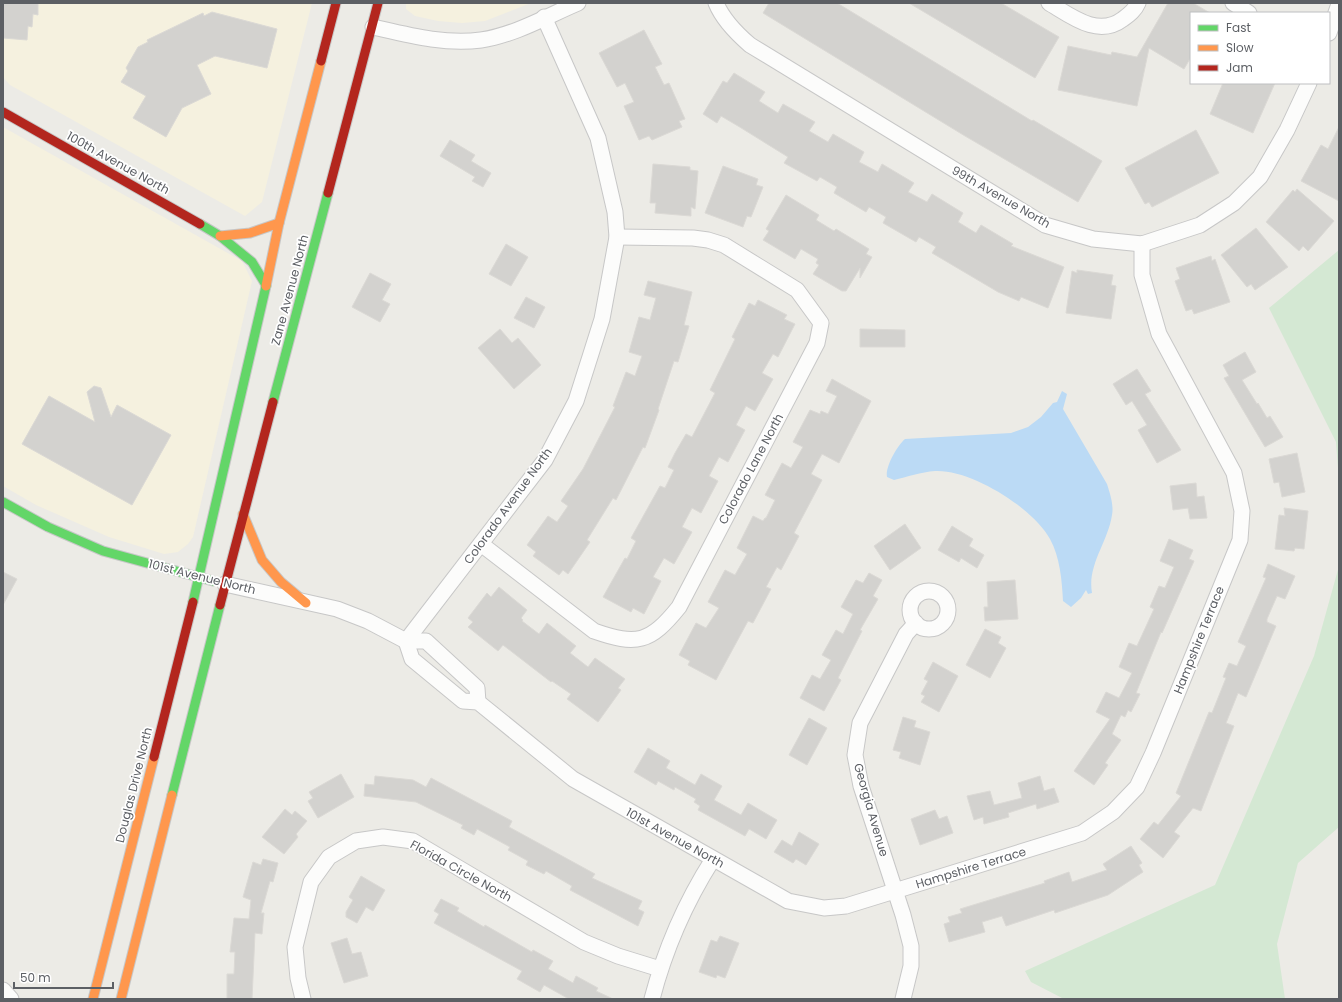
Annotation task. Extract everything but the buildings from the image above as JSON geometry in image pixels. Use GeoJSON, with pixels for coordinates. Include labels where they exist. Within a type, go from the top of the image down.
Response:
{"type":"FeatureCollection","features":[{"type":"Feature","properties":{"kind":"main road","name":"Zane Avenue North"},"geometry":{"type":"LineString","coordinates":[[199,577],[279,223],[336,3]]}},
{"type":"Feature","properties":{"kind":"main road","name":"Zane Avenue North"},"geometry":{"type":"LineString","coordinates":[[225,584],[373,27],[378,3]]}},
{"type":"Feature","properties":{"kind":"main road","name":"100th Avenue North"},"geometry":{"type":"LineString","coordinates":[[3,112],[220,236],[252,262],[266,285]]}},
{"type":"Feature","properties":{"kind":"main road"},"geometry":{"type":"LineString","coordinates":[[220,236],[237,236],[255,233],[279,223]]}},
{"type":"Feature","properties":{"kind":"main road","name":"101st Avenue North"},"geometry":{"type":"LineString","coordinates":[[3,502],[48,528],[102,551],[225,584]]}},
{"type":"Feature","properties":{"kind":"main road"},"geometry":{"type":"LineString","coordinates":[[243,514],[262,560],[281,582],[306,603]]}},
{"type":"Feature","properties":{"kind":"main road","name":"Douglas Drive North"},"geometry":{"type":"LineString","coordinates":[[92,999],[199,577]]}},
{"type":"Feature","properties":{"kind":"main road"},"geometry":{"type":"LineString","coordinates":[[121,999],[225,584]]}},
{"type":"Feature","properties":{"kind":"street"},"geometry":{"type":"LineString","coordinates":[[373,27],[428,38],[467,41],[498,36],[520,29],[578,3]]}},
{"type":"Feature","properties":{"kind":"street","name":"99th Avenue North"},"geometry":{"type":"LineString","coordinates":[[716,3],[726,21],[736,34],[750,45],[1045,225],[1093,239],[1142,244],[1200,225],[1234,203],[1260,177],[1287,130],[1309,84]]}},
{"type":"Feature","properties":{"kind":"street"},"geometry":{"type":"LineString","coordinates":[[1049,3],[1082,23],[1100,27],[1118,23],[1135,9],[1138,3]]}},
{"type":"Feature","properties":{"kind":"street"},"geometry":{"type":"LineString","coordinates":[[1233,3],[1247,12]]}},
{"type":"Feature","properties":{"kind":"street"},"geometry":{"type":"LineString","coordinates":[[1330,30],[1339,4]]}},
{"type":"Feature","properties":{"kind":"street","name":"Colorado Avenue North"},"geometry":{"type":"LineString","coordinates":[[406,641],[545,460],[576,401],[602,319],[617,237],[615,212],[598,138],[544,17]]}},
{"type":"Feature","properties":{"kind":"street"},"geometry":{"type":"LineString","coordinates":[[1330,44],[1339,32]]}},
{"type":"Feature","properties":{"kind":"street","name":"Colorado Lane North"},"geometry":{"type":"LineString","coordinates":[[481,544],[594,631],[616,639],[631,641],[653,633],[666,622],[678,607],[817,343],[821,323],[808,303],[796,290],[724,245],[708,240],[693,238],[617,237]]}},
{"type":"Feature","properties":{"kind":"street","name":"Hampshire Terrace"},"geometry":{"type":"LineString","coordinates":[[896,892],[1082,833],[1113,812],[1137,787],[1153,753],[1240,540],[1242,511],[1234,473],[1159,334],[1142,275],[1142,244]]}},
{"type":"Feature","properties":{"kind":"street","name":"101st Avenue North"},"geometry":{"type":"LineString","coordinates":[[225,584],[337,609],[368,621],[406,641],[426,641],[477,688],[478,702]]}},
{"type":"Feature","properties":{"kind":"street","name":"Georgia Avenue"},"geometry":{"type":"LineString","coordinates":[[903,999],[911,966],[911,946],[896,892],[861,786],[855,756],[860,724],[906,634],[916,623]]}},
{"type":"Feature","properties":{"kind":"street","name":"101st Avenue North"},"geometry":{"type":"LineString","coordinates":[[406,641],[412,659],[463,701],[478,702],[573,779],[788,901],[824,908],[846,906],[896,892]]}},
{"type":"Feature","properties":{"kind":"street","name":"Florida Circle North"},"geometry":{"type":"LineString","coordinates":[[303,999],[298,978],[295,947],[311,882],[329,857],[356,841],[383,837],[413,841],[584,942],[618,956],[660,969]]}},
{"type":"Feature","properties":{"kind":"street"},"geometry":{"type":"LineString","coordinates":[[652,999],[660,969],[674,931],[699,880],[713,859]]}},
{"type":"Feature","properties":{"kind":"street"},"geometry":{"type":"LineString","coordinates":[[3,990],[11,999]]}},
{"type":"Feature","properties":{"kind":"shaded area"},"geometry":{"type":"Polygon","coordinates":[[[3,3],[312,3],[262,202],[245,216],[10,85],[3,77],[3,3]]]}},
{"type":"Feature","properties":{"kind":"shaded area"},"geometry":{"type":"Polygon","coordinates":[[[406,3],[531,3],[485,21],[462,23],[438,21],[415,16],[406,9],[406,3]]]}},
{"type":"Feature","properties":{"kind":"shaded area"},"geometry":{"type":"Polygon","coordinates":[[[3,127],[242,261],[252,281],[193,537],[188,544],[178,552],[164,554],[109,537],[36,505],[3,486],[3,127]]]}},
{"type":"Feature","properties":{"kind":"green space"},"geometry":{"type":"Polygon","coordinates":[[[1339,250],[1339,481],[1336,442],[1269,308],[1339,250]]]}},
{"type":"Feature","properties":{"kind":"green space"},"geometry":{"type":"Polygon","coordinates":[[[1339,566],[1339,827],[1298,863],[1277,944],[1285,999],[1064,999],[1031,982],[1025,971],[1215,885],[1314,656],[1339,566]]]}},
{"type":"Feature","properties":{"kind":"water"},"geometry":{"type":"Polygon","coordinates":[[[1062,391],[1067,394],[1063,409],[1107,484],[1112,507],[1110,525],[1092,573],[1092,593],[1088,594],[1086,590],[1081,598],[1071,607],[1063,601],[1058,561],[1050,539],[1042,527],[1016,503],[983,483],[966,476],[950,472],[935,471],[919,473],[894,480],[887,477],[888,468],[892,457],[905,439],[1011,433],[1028,427],[1041,417],[1053,403],[1057,402],[1062,391]]]}},
{"type":"Feature","properties":{"kind":"traffic: fast"},"geometry":{"type":"LineString","coordinates":[[273,402],[328,193]]}},
{"type":"Feature","properties":{"kind":"traffic: fast"},"geometry":{"type":"LineString","coordinates":[[200,224],[220,236],[252,262],[266,285]]}},
{"type":"Feature","properties":{"kind":"traffic: fast"},"geometry":{"type":"LineString","coordinates":[[193,602],[266,286]]}},
{"type":"Feature","properties":{"kind":"traffic: fast"},"geometry":{"type":"LineString","coordinates":[[3,502],[48,527],[103,551],[213,581]]}},
{"type":"Feature","properties":{"kind":"traffic: fast"},"geometry":{"type":"LineString","coordinates":[[172,795],[220,605]]}},
{"type":"Feature","properties":{"kind":"traffic: slow"},"geometry":{"type":"LineString","coordinates":[[266,286],[279,223],[321,61]]}},
{"type":"Feature","properties":{"kind":"traffic: slow"},"geometry":{"type":"LineString","coordinates":[[220,236],[250,233],[279,223]]}},
{"type":"Feature","properties":{"kind":"traffic: slow"},"geometry":{"type":"LineString","coordinates":[[243,514],[262,560],[281,582],[306,603]]}},
{"type":"Feature","properties":{"kind":"traffic: slow"},"geometry":{"type":"LineString","coordinates":[[93,999],[154,757]]}},
{"type":"Feature","properties":{"kind":"traffic: slow"},"geometry":{"type":"LineString","coordinates":[[121,999],[172,795]]}},
{"type":"Feature","properties":{"kind":"traffic: jam"},"geometry":{"type":"LineString","coordinates":[[321,61],[336,3]]}},
{"type":"Feature","properties":{"kind":"traffic: jam"},"geometry":{"type":"LineString","coordinates":[[328,193],[378,3]]}},
{"type":"Feature","properties":{"kind":"traffic: jam"},"geometry":{"type":"LineString","coordinates":[[3,112],[200,224]]}},
{"type":"Feature","properties":{"kind":"traffic: jam"},"geometry":{"type":"LineString","coordinates":[[220,605],[273,402]]}},
{"type":"Feature","properties":{"kind":"traffic: jam"},"geometry":{"type":"LineString","coordinates":[[154,757],[193,602]]}}]}
